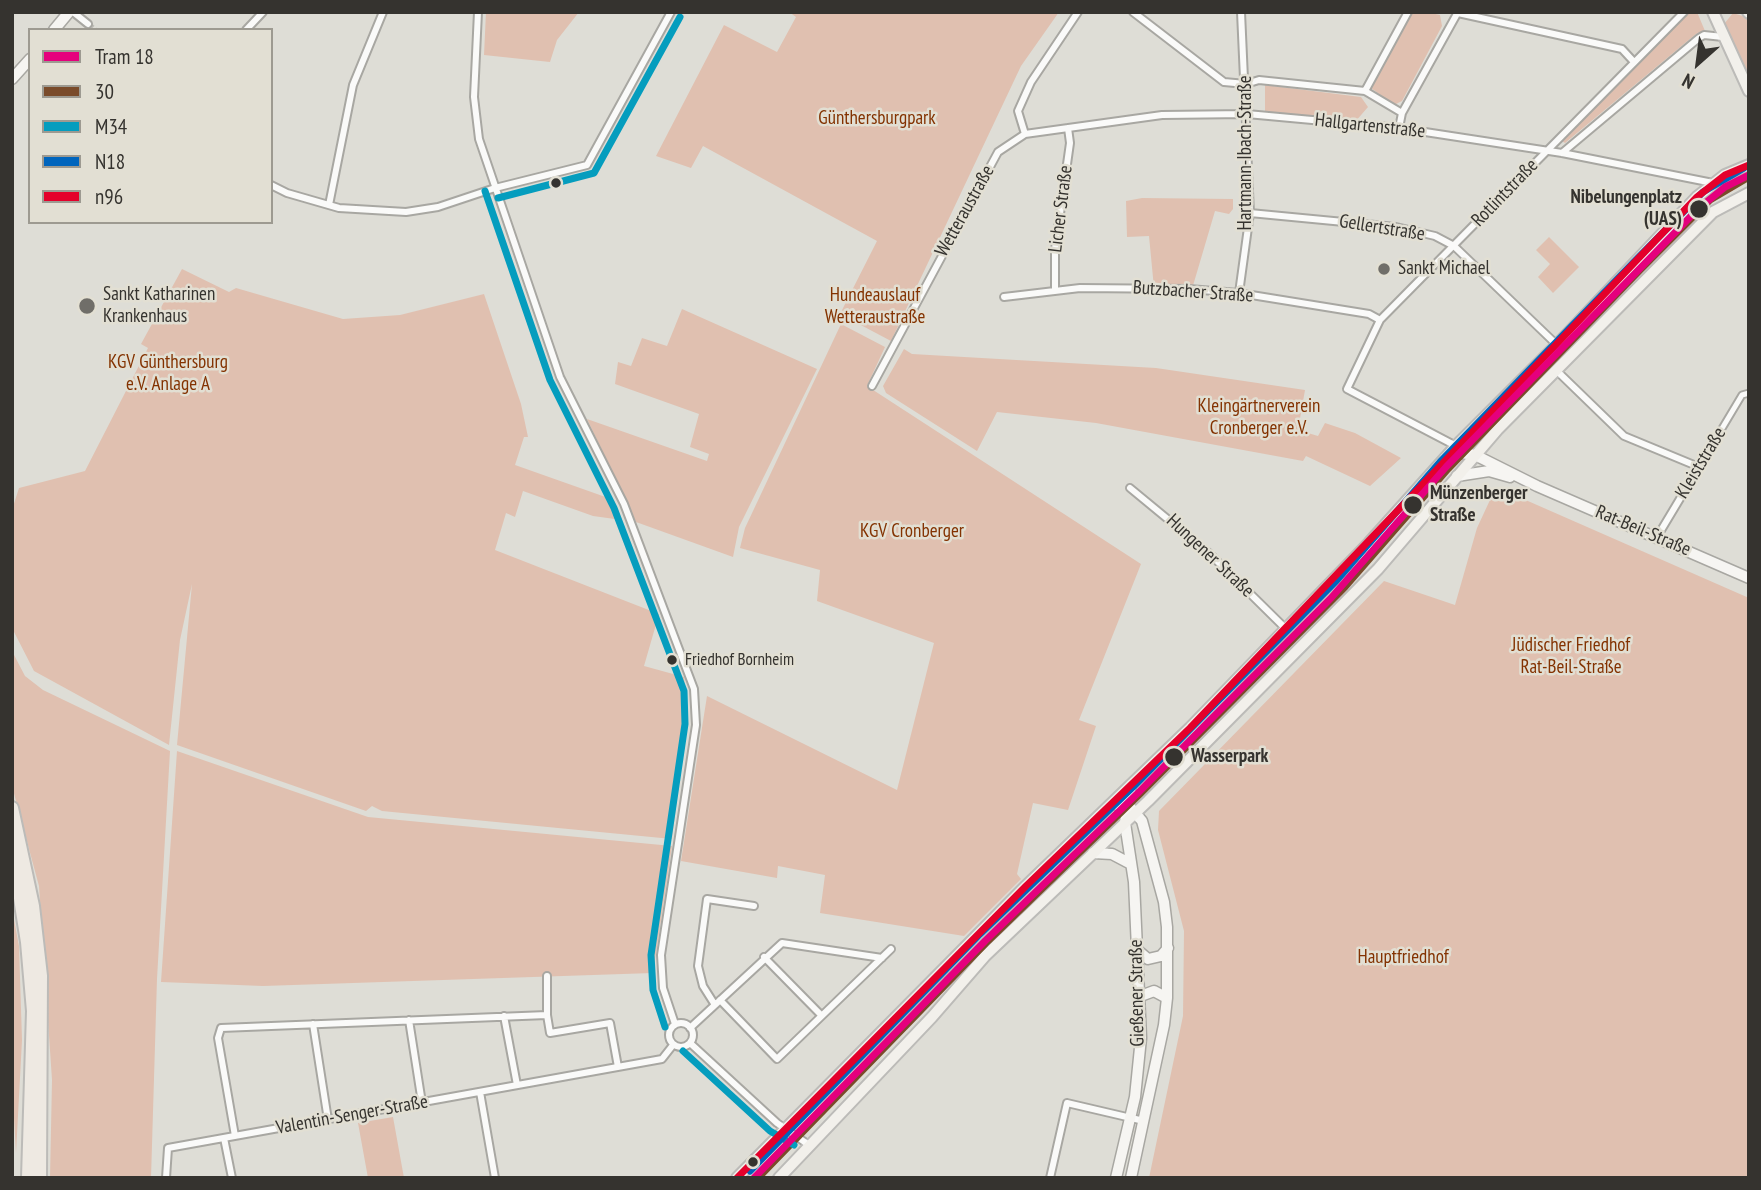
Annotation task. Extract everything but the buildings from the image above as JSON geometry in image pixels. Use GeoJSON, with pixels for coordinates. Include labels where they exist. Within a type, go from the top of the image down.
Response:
{"type":"FeatureCollection","features":[{"type":"Feature","properties":{"kind":"highway"},"geometry":{"type":"LineString","coordinates":[[12,808],[33,906],[41,976],[40,1178]]}},
{"type":"Feature","properties":{"kind":"highway"},"geometry":{"type":"LineString","coordinates":[[12,848],[27,942],[33,1011],[28,1178]]}},
{"type":"Feature","properties":{"kind":"main road"},"geometry":{"type":"LineString","coordinates":[[56,28],[71,12]]}},
{"type":"Feature","properties":{"kind":"main road"},"geometry":{"type":"LineString","coordinates":[[1713,12],[1749,91]]}},
{"type":"Feature","properties":{"kind":"main road"},"geometry":{"type":"LineString","coordinates":[[1721,31],[1725,12]]}},
{"type":"Feature","properties":{"kind":"main road"},"geometry":{"type":"LineString","coordinates":[[12,79],[28,60]]}},
{"type":"Feature","properties":{"kind":"main road"},"geometry":{"type":"LineString","coordinates":[[737,1178],[1026,886],[1113,804],[1286,629],[1369,543],[1444,458],[1713,183],[1749,165]]}},
{"type":"Feature","properties":{"kind":"main road"},"geometry":{"type":"LineString","coordinates":[[1113,804],[1132,809],[1148,802],[1378,569],[1457,476],[1480,457],[1557,371],[1713,212],[1749,193]]}},
{"type":"Feature","properties":{"kind":"main road"},"geometry":{"type":"LineString","coordinates":[[1444,458],[1461,453],[1480,457]]}},
{"type":"Feature","properties":{"kind":"main road","name":"Rat-Beil-Straße"},"geometry":{"type":"LineString","coordinates":[[1480,457],[1537,486],[1749,578]]}},
{"type":"Feature","properties":{"kind":"main road","name":"Rat-Beil-Straße"},"geometry":{"type":"LineString","coordinates":[[1457,476],[1489,471],[1537,486]]}},
{"type":"Feature","properties":{"kind":"main road"},"geometry":{"type":"LineString","coordinates":[[779,1178],[924,1026],[985,956],[1125,823],[1132,809],[1131,785]]}},
{"type":"Feature","properties":{"kind":"main road","name":"Gießener Straße"},"geometry":{"type":"LineString","coordinates":[[1144,829],[1148,802]]}},
{"type":"Feature","properties":{"kind":"main road","name":"Gießener Straße"},"geometry":{"type":"LineString","coordinates":[[1130,1178],[1144,1121],[1167,998],[1168,948],[1164,902],[1144,829],[1132,809]]}},
{"type":"Feature","properties":{"kind":"main road","name":"Gießener Straße"},"geometry":{"type":"LineString","coordinates":[[1116,1178],[1131,1117],[1141,1038],[1131,864],[1125,823]]}},
{"type":"Feature","properties":{"kind":"main road"},"geometry":{"type":"LineString","coordinates":[[1093,853],[1112,854],[1131,864]]}},
{"type":"Feature","properties":{"kind":"main road"},"geometry":{"type":"LineString","coordinates":[[1136,948],[1148,959],[1161,956],[1168,948]]}},
{"type":"Feature","properties":{"kind":"main road"},"geometry":{"type":"LineString","coordinates":[[1138,998],[1154,991],[1167,998]]}},
{"type":"Feature","properties":{"kind":"street"},"geometry":{"type":"LineString","coordinates":[[71,12],[88,24]]}},
{"type":"Feature","properties":{"kind":"street"},"geometry":{"type":"LineString","coordinates":[[248,28],[263,12]]}},
{"type":"Feature","properties":{"kind":"street"},"geometry":{"type":"LineString","coordinates":[[329,205],[355,81],[383,12]]}},
{"type":"Feature","properties":{"kind":"street"},"geometry":{"type":"LineString","coordinates":[[478,12],[474,114],[495,188],[560,377],[624,504],[694,689],[696,725],[661,955],[663,988],[675,1024]]}},
{"type":"Feature","properties":{"kind":"street"},"geometry":{"type":"LineString","coordinates":[[273,186],[287,193],[363,212],[406,212],[438,207],[495,188],[587,165],[671,12]]}},
{"type":"Feature","properties":{"kind":"street"},"geometry":{"type":"LineString","coordinates":[[1026,134],[1018,111],[1031,82],[1078,12]]}},
{"type":"Feature","properties":{"kind":"street","name":"Hallgartenstraße"},"geometry":{"type":"LineString","coordinates":[[1133,12],[1217,79],[1246,84],[1259,80],[1365,91],[1402,113]]}},
{"type":"Feature","properties":{"kind":"street","name":"Hartmann-Ibach-Straße"},"geometry":{"type":"LineString","coordinates":[[1239,293],[1250,212],[1241,12]]}},
{"type":"Feature","properties":{"kind":"street"},"geometry":{"type":"LineString","coordinates":[[1365,91],[1408,12]]}},
{"type":"Feature","properties":{"kind":"street"},"geometry":{"type":"LineString","coordinates":[[1399,128],[1402,113],[1458,12],[1622,49],[1634,62]]}},
{"type":"Feature","properties":{"kind":"street","name":"Rotlintstraße"},"geometry":{"type":"LineString","coordinates":[[1456,446],[1347,389],[1380,320],[1684,12]]}},
{"type":"Feature","properties":{"kind":"street","name":"Rotlintstraße"},"geometry":{"type":"LineString","coordinates":[[1562,153],[1699,38],[1721,31]]}},
{"type":"Feature","properties":{"kind":"street","name":"Hallgartenstraße"},"geometry":{"type":"LineString","coordinates":[[1026,134],[1162,114],[1247,114],[1399,128],[1562,153],[1713,183]]}},
{"type":"Feature","properties":{"kind":"street","name":"Licher Straße"},"geometry":{"type":"LineString","coordinates":[[1055,290],[1055,249],[1070,143],[1068,128]]}},
{"type":"Feature","properties":{"kind":"street","name":"Wetteraustraße"},"geometry":{"type":"LineString","coordinates":[[872,386],[998,152],[1026,134]]}},
{"type":"Feature","properties":{"kind":"street","name":"Gellertstraße"},"geometry":{"type":"LineString","coordinates":[[1250,212],[1396,227],[1435,236],[1454,246],[1557,345]]}},
{"type":"Feature","properties":{"kind":"street","name":"Butzbacher Straße"},"geometry":{"type":"LineString","coordinates":[[1004,297],[1055,290],[1142,288],[1239,293],[1369,314],[1380,320]]}},
{"type":"Feature","properties":{"kind":"street"},"geometry":{"type":"LineString","coordinates":[[1557,371],[1624,436],[1699,467]]}},
{"type":"Feature","properties":{"kind":"street","name":"Kleiststraße"},"geometry":{"type":"LineString","coordinates":[[1657,537],[1742,395],[1749,393]]}},
{"type":"Feature","properties":{"kind":"street"},"geometry":{"type":"LineString","coordinates":[[1456,446],[1480,457]]}},
{"type":"Feature","properties":{"kind":"street","name":"Hungener Straße"},"geometry":{"type":"LineString","coordinates":[[1130,488],[1210,554],[1286,629]]}},
{"type":"Feature","properties":{"kind":"street"},"geometry":{"type":"LineString","coordinates":[[754,906],[707,899],[698,966],[703,986],[777,1059],[891,949]]}},
{"type":"Feature","properties":{"kind":"street"},"geometry":{"type":"LineString","coordinates":[[690,1028],[782,943],[882,958]]}},
{"type":"Feature","properties":{"kind":"street"},"geometry":{"type":"LineString","coordinates":[[764,957],[821,1015]]}},
{"type":"Feature","properties":{"kind":"street"},"geometry":{"type":"LineString","coordinates":[[547,976],[550,1033],[610,1023],[618,1067]]}},
{"type":"Feature","properties":{"kind":"street"},"geometry":{"type":"LineString","coordinates":[[235,1136],[218,1038],[221,1028],[547,1015]]}},
{"type":"Feature","properties":{"kind":"street"},"geometry":{"type":"LineString","coordinates":[[505,1016],[517,1085]]}},
{"type":"Feature","properties":{"kind":"street"},"geometry":{"type":"LineString","coordinates":[[409,1020],[422,1102]]}},
{"type":"Feature","properties":{"kind":"street"},"geometry":{"type":"LineString","coordinates":[[682,1023],[690,1028],[693,1038],[686,1047],[673,1045],[668,1035],[675,1024],[682,1023]]}},
{"type":"Feature","properties":{"kind":"street"},"geometry":{"type":"LineString","coordinates":[[313,1024],[328,1119]]}},
{"type":"Feature","properties":{"kind":"street"},"geometry":{"type":"LineString","coordinates":[[690,1043],[785,1128],[808,1145]]}},
{"type":"Feature","properties":{"kind":"street","name":"Valentin-Senger-Straße"},"geometry":{"type":"LineString","coordinates":[[166,1178],[168,1148],[662,1059],[673,1045]]}},
{"type":"Feature","properties":{"kind":"street"},"geometry":{"type":"LineString","coordinates":[[480,1092],[495,1178]]}},
{"type":"Feature","properties":{"kind":"street"},"geometry":{"type":"LineString","coordinates":[[1050,1178],[1067,1103],[1144,1121]]}},
{"type":"Feature","properties":{"kind":"street"},"geometry":{"type":"LineString","coordinates":[[224,1138],[232,1178]]}},
{"type":"Feature","properties":{"kind":"green space"},"geometry":{"type":"Polygon","coordinates":[[[486,12],[579,12],[557,40],[550,62],[484,55],[486,12]]]}},
{"type":"Feature","properties":{"kind":"green space","name":"Günthersburgpark"},"geometry":{"type":"Polygon","coordinates":[[[789,12],[1059,12],[1021,66],[891,341],[840,314],[877,241],[703,146],[691,168],[656,156],[724,25],[777,52],[796,17],[789,12]]]}},
{"type":"Feature","properties":{"kind":"green space"},"geometry":{"type":"Polygon","coordinates":[[[1427,12],[1440,15],[1442,26],[1402,101],[1394,105],[1371,88],[1409,14],[1427,12]]]}},
{"type":"Feature","properties":{"kind":"green space"},"geometry":{"type":"Polygon","coordinates":[[[1687,12],[1697,12],[1705,31],[1696,34],[1565,143],[1562,141],[1561,138],[1687,12]]]}},
{"type":"Feature","properties":{"kind":"green space"},"geometry":{"type":"Polygon","coordinates":[[[1733,13],[1749,18],[1749,78],[1724,24],[1733,13]]]}},
{"type":"Feature","properties":{"kind":"green space"},"geometry":{"type":"Polygon","coordinates":[[[1265,85],[1361,97],[1368,107],[1355,122],[1265,112],[1265,85]]]}},
{"type":"Feature","properties":{"kind":"green space"},"geometry":{"type":"Polygon","coordinates":[[[1142,198],[1233,199],[1233,209],[1229,214],[1215,211],[1192,289],[1154,288],[1149,236],[1127,237],[1126,201],[1142,198]]]}},
{"type":"Feature","properties":{"kind":"green space"},"geometry":{"type":"Polygon","coordinates":[[[1549,237],[1579,267],[1553,293],[1538,277],[1550,264],[1536,250],[1549,237]]]}},
{"type":"Feature","properties":{"kind":"green space","name":"KGV Günthersburg e.V. Anlage A"},"geometry":{"type":"Polygon","coordinates":[[[182,269],[229,292],[236,288],[343,319],[400,315],[484,294],[521,404],[528,437],[524,437],[515,465],[614,500],[622,520],[593,516],[523,491],[515,517],[506,513],[495,550],[659,614],[644,666],[684,677],[688,712],[672,839],[382,811],[372,806],[366,811],[177,745],[192,584],[180,640],[169,745],[34,671],[12,628],[12,510],[19,488],[85,471],[148,348],[141,344],[182,269]]]}},
{"type":"Feature","properties":{"kind":"green space"},"geometry":{"type":"Polygon","coordinates":[[[682,309],[817,369],[739,527],[733,557],[636,522],[587,419],[707,461],[709,454],[690,447],[699,414],[615,384],[618,362],[631,366],[642,338],[667,346],[682,309]]]}},
{"type":"Feature","properties":{"kind":"green space","name":"KGV Cronberger"},"geometry":{"type":"Polygon","coordinates":[[[841,324],[885,347],[867,386],[1141,564],[1079,720],[1096,726],[1068,810],[1033,803],[1017,874],[1021,879],[964,936],[820,913],[825,875],[778,866],[777,878],[681,861],[707,696],[897,790],[934,643],[817,601],[820,570],[740,548],[745,528],[841,324]]]}},
{"type":"Feature","properties":{"kind":"green space","name":"Kleingärtnerverein Cronberger e.V."},"geometry":{"type":"Polygon","coordinates":[[[904,349],[912,354],[1156,368],[1305,390],[1298,430],[1318,436],[1325,423],[1355,433],[1401,458],[1370,486],[1306,456],[1303,461],[1096,423],[997,412],[977,451],[886,393],[883,386],[904,349]]]}},
{"type":"Feature","properties":{"kind":"green space","name":"Hauptfriedhof"},"geometry":{"type":"Polygon","coordinates":[[[1496,487],[1749,598],[1749,1178],[1149,1178],[1183,1016],[1184,931],[1158,830],[1159,811],[1384,581],[1455,605],[1477,528],[1496,487]]]}},
{"type":"Feature","properties":{"kind":"green space"},"geometry":{"type":"Polygon","coordinates":[[[12,651],[25,676],[43,690],[170,751],[157,979],[151,1178],[50,1178],[52,1080],[39,886],[12,786],[12,651]]]}},
{"type":"Feature","properties":{"kind":"green space"},"geometry":{"type":"Polygon","coordinates":[[[177,751],[368,817],[672,846],[653,973],[263,986],[161,982],[177,751]]]}},
{"type":"Feature","properties":{"kind":"green space"},"geometry":{"type":"Polygon","coordinates":[[[12,909],[19,946],[22,1040],[16,1153],[12,1082],[12,909]]]}},
{"type":"Feature","properties":{"kind":"green space"},"geometry":{"type":"Polygon","coordinates":[[[393,1117],[404,1178],[368,1178],[358,1123],[393,1117]]]}},
{"type":"Feature","properties":{"kind":"tunnel"},"geometry":{"type":"LineString","coordinates":[[88,24],[93,28]]}},
{"type":"Feature","properties":{"kind":"tram line","name":"18"},"geometry":{"type":"LineString","coordinates":[[754,1178],[985,941],[1139,792],[1331,598],[1446,467],[1698,209],[1725,187],[1749,175]]}},
{"type":"Feature","properties":{"kind":"tram line"},"geometry":{"type":"LineString","coordinates":[[1501,413],[1522,396]]}},
{"type":"Feature","properties":{"kind":"transit line","name":"M34"},"geometry":{"type":"LineString","coordinates":[[498,198],[594,173],[680,17]]}},
{"type":"Feature","properties":{"kind":"transit line","name":"n96"},"geometry":{"type":"LineString","coordinates":[[737,1178],[1026,886],[1190,728],[1697,197],[1725,175],[1749,165]]}},
{"type":"Feature","properties":{"kind":"transit line","name":"N18"},"geometry":{"type":"LineString","coordinates":[[750,1171],[978,936],[1133,787],[1337,580],[1440,462],[1703,192],[1744,168]]}},
{"type":"Feature","properties":{"kind":"transit line","name":"30"},"geometry":{"type":"LineString","coordinates":[[758,1178],[986,943],[1140,794],[1345,587],[1448,469],[1640,270],[1710,200],[1749,177]]}},
{"type":"Feature","properties":{"kind":"transit line","name":"M34"},"geometry":{"type":"LineString","coordinates":[[485,191],[550,380],[614,508],[684,691],[685,724],[651,955],[653,990],[665,1027]]}},
{"type":"Feature","properties":{"kind":"transit line","name":"M34"},"geometry":{"type":"LineString","coordinates":[[683,1051],[770,1131],[794,1145]]}},
{"type":"Feature","properties":{"kind":"place","name":"Nibelungenplatz (UAS)"},"geometry":{"type":"Point","coordinates":[1699,209]}},
{"type":"Feature","properties":{"kind":"place","name":"Sankt Michael"},"geometry":{"type":"Point","coordinates":[1384,269]}},
{"type":"Feature","properties":{"kind":"place","name":"Sankt Katharinen Krankenhaus"},"geometry":{"type":"Point","coordinates":[87,306]}},
{"type":"Feature","properties":{"kind":"place","name":"Münzenberger Straße"},"geometry":{"type":"Point","coordinates":[1413,505]}},
{"type":"Feature","properties":{"kind":"place","name":"Friedhof Bornheim"},"geometry":{"type":"Point","coordinates":[672,660]}},
{"type":"Feature","properties":{"kind":"place","name":"Wasserpark"},"geometry":{"type":"Point","coordinates":[1174,757]}},
{"type":"Feature","properties":{"kind":"park label","name":"Hundeauslauf Wetteraustraße"},"geometry":{"type":"Point","coordinates":[875,307]}},
{"type":"Feature","properties":{"kind":"park label","name":"Jüdischer Friedhof Rat-Beil-Straße"},"geometry":{"type":"Point","coordinates":[1571,657]}}]}
